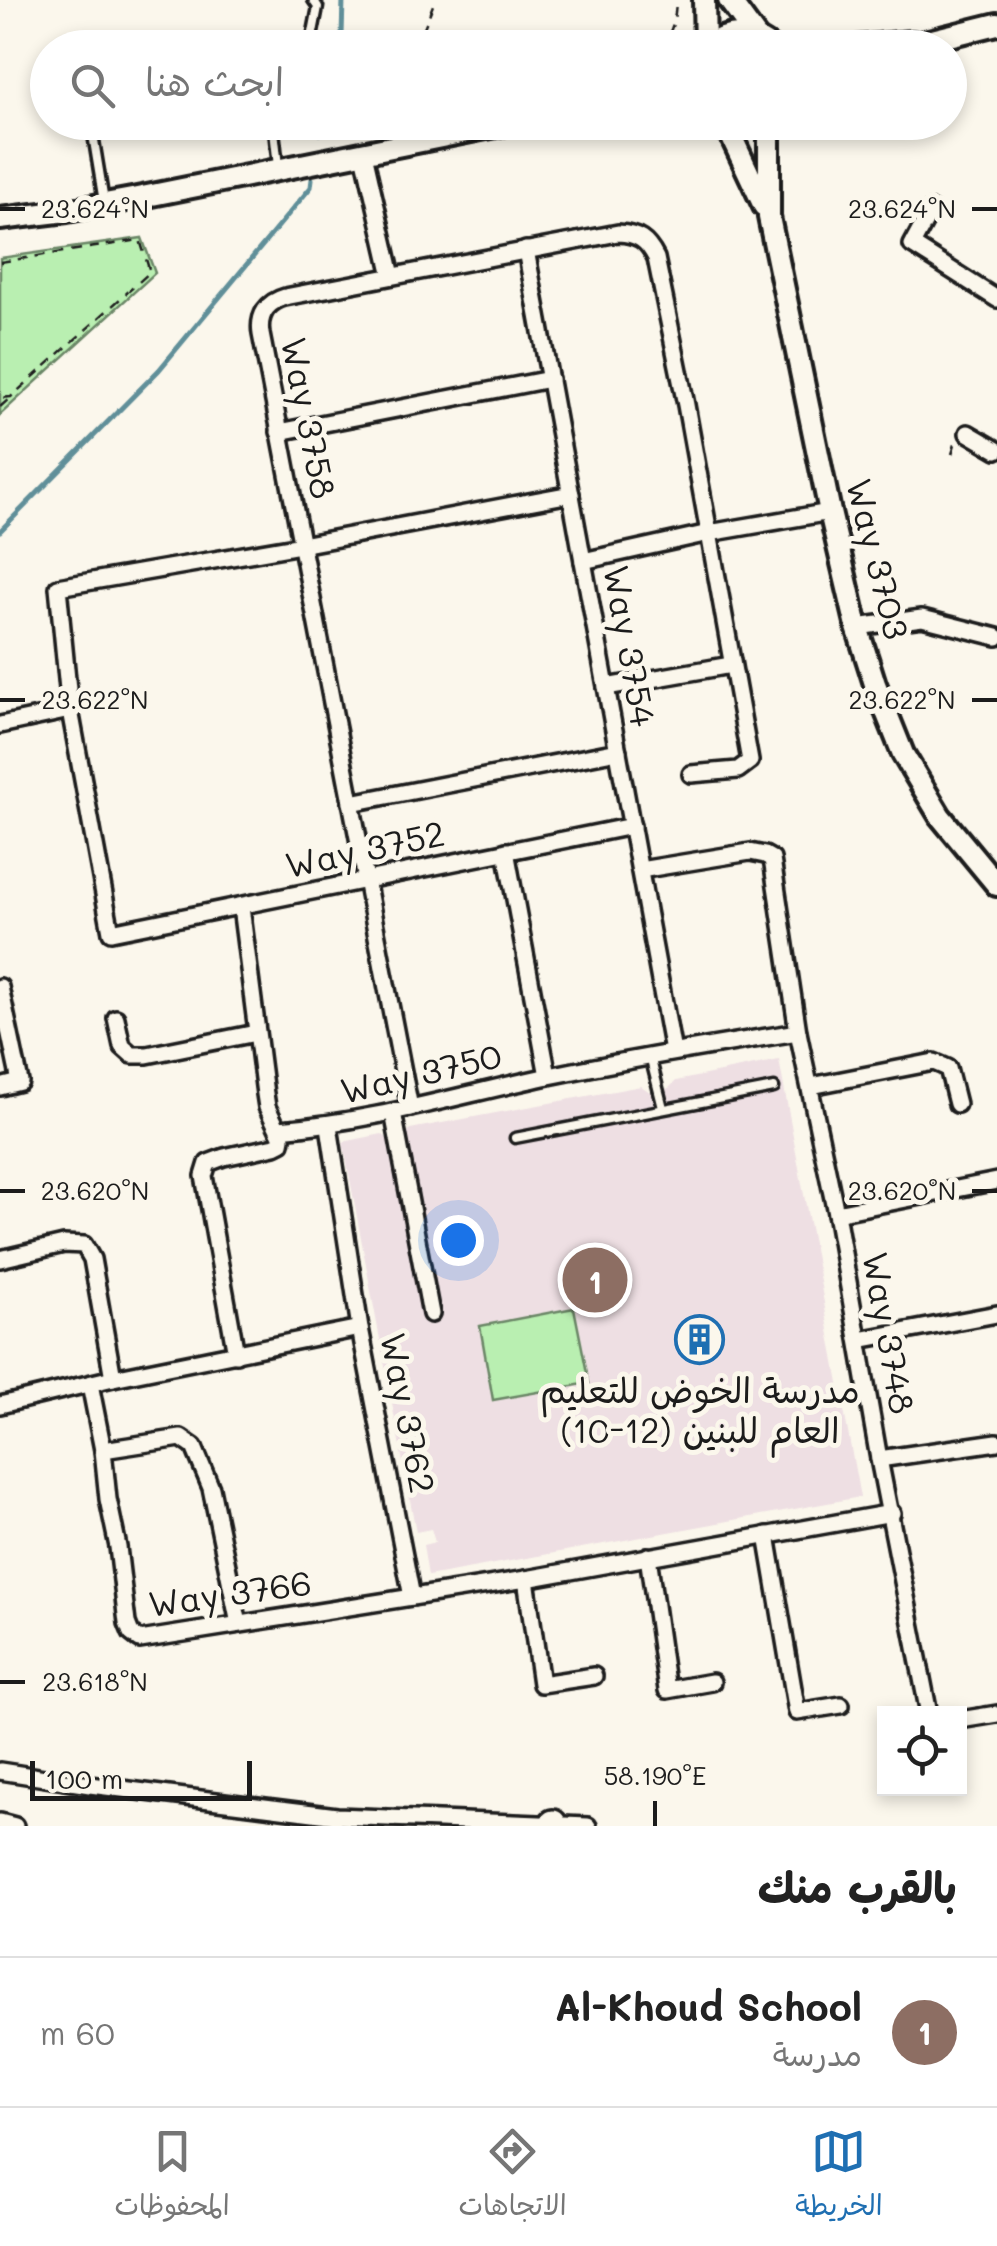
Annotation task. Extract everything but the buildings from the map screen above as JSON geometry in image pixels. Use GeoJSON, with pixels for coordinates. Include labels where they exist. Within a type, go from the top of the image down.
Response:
{"type":"FeatureCollection","features":[{"type":"Feature","properties":{"kind":"street"},"geometry":{"type":"LineString","coordinates":[[704,0],[704,30]]}},
{"type":"Feature","properties":{"kind":"street"},"geometry":{"type":"LineString","coordinates":[[729,0],[753,30]]}},
{"type":"Feature","properties":{"kind":"street"},"geometry":{"type":"LineString","coordinates":[[967,31],[997,24]]}},
{"type":"Feature","properties":{"kind":"street"},"geometry":{"type":"LineString","coordinates":[[0,219],[105,204],[430,140]]}},
{"type":"Feature","properties":{"kind":"street","name":"Way 3703"},"geometry":{"type":"LineString","coordinates":[[732,140],[769,217]]}},
{"type":"Feature","properties":{"kind":"street","name":"Way 3703"},"geometry":{"type":"LineString","coordinates":[[769,140],[769,217],[857,628],[903,754],[940,816],[997,885]]}},
{"type":"Feature","properties":{"kind":"street"},"geometry":{"type":"LineString","coordinates":[[364,154],[392,276]]}},
{"type":"Feature","properties":{"kind":"street"},"geometry":{"type":"LineString","coordinates":[[932,210],[912,245],[997,299]]}},
{"type":"Feature","properties":{"kind":"street","name":"Way 3758"},"geometry":{"type":"LineString","coordinates":[[410,1108],[260,327],[267,307],[278,299],[392,276],[618,233],[635,234],[649,243],[656,258],[709,533]]}},
{"type":"Feature","properties":{"kind":"street","name":"Way 3754"},"geometry":{"type":"LineString","coordinates":[[526,250],[673,1052]]}},
{"type":"Feature","properties":{"kind":"street"},"geometry":{"type":"LineString","coordinates":[[280,432],[550,379]]}},
{"type":"Feature","properties":{"kind":"street"},"geometry":{"type":"LineString","coordinates":[[968,433],[997,450]]}},
{"type":"Feature","properties":{"kind":"street"},"geometry":{"type":"LineString","coordinates":[[0,725],[70,710],[58,587],[571,494]]}},
{"type":"Feature","properties":{"kind":"street"},"geometry":{"type":"LineString","coordinates":[[583,561],[830,512]]}},
{"type":"Feature","properties":{"kind":"street"},"geometry":{"type":"LineString","coordinates":[[690,774],[738,770],[750,761],[709,533]]}},
{"type":"Feature","properties":{"kind":"street"},"geometry":{"type":"LineString","coordinates":[[857,628],[922,618],[997,636]]}},
{"type":"Feature","properties":{"kind":"street"},"geometry":{"type":"LineString","coordinates":[[606,687],[732,665]]}},
{"type":"Feature","properties":{"kind":"street","name":"Way 3752"},"geometry":{"type":"LineString","coordinates":[[70,710],[111,932],[632,826]]}},
{"type":"Feature","properties":{"kind":"street"},"geometry":{"type":"LineString","coordinates":[[352,803],[618,751]]}},
{"type":"Feature","properties":{"kind":"street"},"geometry":{"type":"LineString","coordinates":[[506,851],[548,1076]]}},
{"type":"Feature","properties":{"kind":"street","name":"Way 3748"},"geometry":{"type":"LineString","coordinates":[[640,870],[750,852],[772,860],[798,1032],[928,1706]]}},
{"type":"Feature","properties":{"kind":"street"},"geometry":{"type":"LineString","coordinates":[[236,1354],[204,1176],[208,1164],[224,1157],[281,1143],[279,1129],[267,1107],[240,907]]}},
{"type":"Feature","properties":{"kind":"street"},"geometry":{"type":"LineString","coordinates":[[0,986],[20,1082],[0,1087]]}},
{"type":"Feature","properties":{"kind":"street"},"geometry":{"type":"LineString","coordinates":[[116,1018],[122,1046],[132,1055],[256,1033]]}},
{"type":"Feature","properties":{"kind":"street","name":"Way 3750"},"geometry":{"type":"LineString","coordinates":[[279,1129],[329,1126],[548,1076],[798,1032]]}},
{"type":"Feature","properties":{"kind":"street"},"geometry":{"type":"LineString","coordinates":[[811,1086],[934,1062],[948,1068],[957,1104]]}},
{"type":"Feature","properties":{"kind":"street"},"geometry":{"type":"LineString","coordinates":[[392,1112],[430,1314]]}},
{"type":"Feature","properties":{"kind":"street","name":"Way 3762"},"geometry":{"type":"LineString","coordinates":[[329,1126],[360,1328],[412,1597]]}},
{"type":"Feature","properties":{"kind":"street"},"geometry":{"type":"LineString","coordinates":[[836,1213],[997,1181]]}},
{"type":"Feature","properties":{"kind":"street"},"geometry":{"type":"LineString","coordinates":[[0,1259],[64,1244],[84,1245],[92,1259],[114,1378]]}},
{"type":"Feature","properties":{"kind":"street"},"geometry":{"type":"LineString","coordinates":[[858,1340],[997,1314]]}},
{"type":"Feature","properties":{"kind":"street"},"geometry":{"type":"LineString","coordinates":[[0,1405],[360,1328]]}},
{"type":"Feature","properties":{"kind":"street","name":"Way 3766"},"geometry":{"type":"LineString","coordinates":[[90,1384],[118,1547],[126,1623],[140,1640],[412,1597]]}},
{"type":"Feature","properties":{"kind":"street"},"geometry":{"type":"LineString","coordinates":[[102,1450],[181,1438],[194,1447],[211,1488],[239,1624]]}},
{"type":"Feature","properties":{"kind":"street"},"geometry":{"type":"LineString","coordinates":[[880,1459],[997,1442]]}},
{"type":"Feature","properties":{"kind":"street"},"geometry":{"type":"LineString","coordinates":[[412,1597],[892,1513]]}},
{"type":"Feature","properties":{"kind":"street"},"geometry":{"type":"LineString","coordinates":[[767,1534],[797,1712],[841,1705]]}},
{"type":"Feature","properties":{"kind":"street"},"geometry":{"type":"LineString","coordinates":[[648,1556],[667,1690],[712,1682]]}},
{"type":"Feature","properties":{"kind":"street"},"geometry":{"type":"LineString","coordinates":[[526,1579],[540,1684],[594,1676]]}},
{"type":"Feature","properties":{"kind":"street"},"geometry":{"type":"LineString","coordinates":[[967,1719],[997,1714]]}},
{"type":"Feature","properties":{"kind":"street"},"geometry":{"type":"LineString","coordinates":[[0,1770],[337,1816],[586,1826]]}},
{"type":"Feature","properties":{"kind":"street"},"geometry":{"type":"LineString","coordinates":[[0,1822],[14,1826]]}},
{"type":"Feature","properties":{"kind":"lane"},"geometry":{"type":"LineString","coordinates":[[313,0],[318,7],[314,30]]}},
{"type":"Feature","properties":{"kind":"lane"},"geometry":{"type":"LineString","coordinates":[[94,140],[105,204]]}},
{"type":"Feature","properties":{"kind":"lane"},"geometry":{"type":"LineString","coordinates":[[275,140],[279,170]]}},
{"type":"Feature","properties":{"kind":"lane"},"geometry":{"type":"LineString","coordinates":[[650,1056],[663,1108]]}},
{"type":"Feature","properties":{"kind":"lane"},"geometry":{"type":"LineString","coordinates":[[514,1138],[774,1088]]}},
{"type":"Feature","properties":{"kind":"path"},"geometry":{"type":"LineString","coordinates":[[423,30],[435,0]]}},
{"type":"Feature","properties":{"kind":"path"},"geometry":{"type":"LineString","coordinates":[[671,30],[676,0]]}},
{"type":"Feature","properties":{"kind":"path"},"geometry":{"type":"LineString","coordinates":[[0,262],[140,240],[150,272],[0,407]]}},
{"type":"Feature","properties":{"kind":"path"},"geometry":{"type":"LineString","coordinates":[[0,398],[11,397]]}},
{"type":"Feature","properties":{"kind":"shaded area"},"geometry":{"type":"Polygon","coordinates":[[[779,1060],[860,1497],[428,1576],[423,1545],[435,1542],[431,1529],[416,1532],[343,1142],[382,1134],[389,1140],[405,1136],[410,1129],[641,1086],[650,1092],[669,1088],[676,1081],[779,1060]]]}},
{"type":"Feature","properties":{"kind":"green space"},"geometry":{"type":"Polygon","coordinates":[[[142,238],[155,273],[0,415],[0,258],[142,238]]]}},
{"type":"Feature","properties":{"kind":"green space"},"geometry":{"type":"Polygon","coordinates":[[[574,1308],[589,1383],[493,1400],[480,1326],[574,1308]]]}},
{"type":"Feature","properties":{"kind":"waterway"},"geometry":{"type":"LineString","coordinates":[[342,30],[343,0]]}},
{"type":"Feature","properties":{"kind":"waterway"},"geometry":{"type":"LineString","coordinates":[[0,531],[159,370],[311,187],[312,179]]}},
{"type":"Feature","properties":{"kind":"place","name":"Al-Khoud School"},"geometry":{"type":"Point","coordinates":[595,1280]}},
{"type":"Feature","properties":{"kind":"place","name":"مدرسة الخوض للتعليم العام للبنين (12-10)"},"geometry":{"type":"Point","coordinates":[700,1339]}}]}
